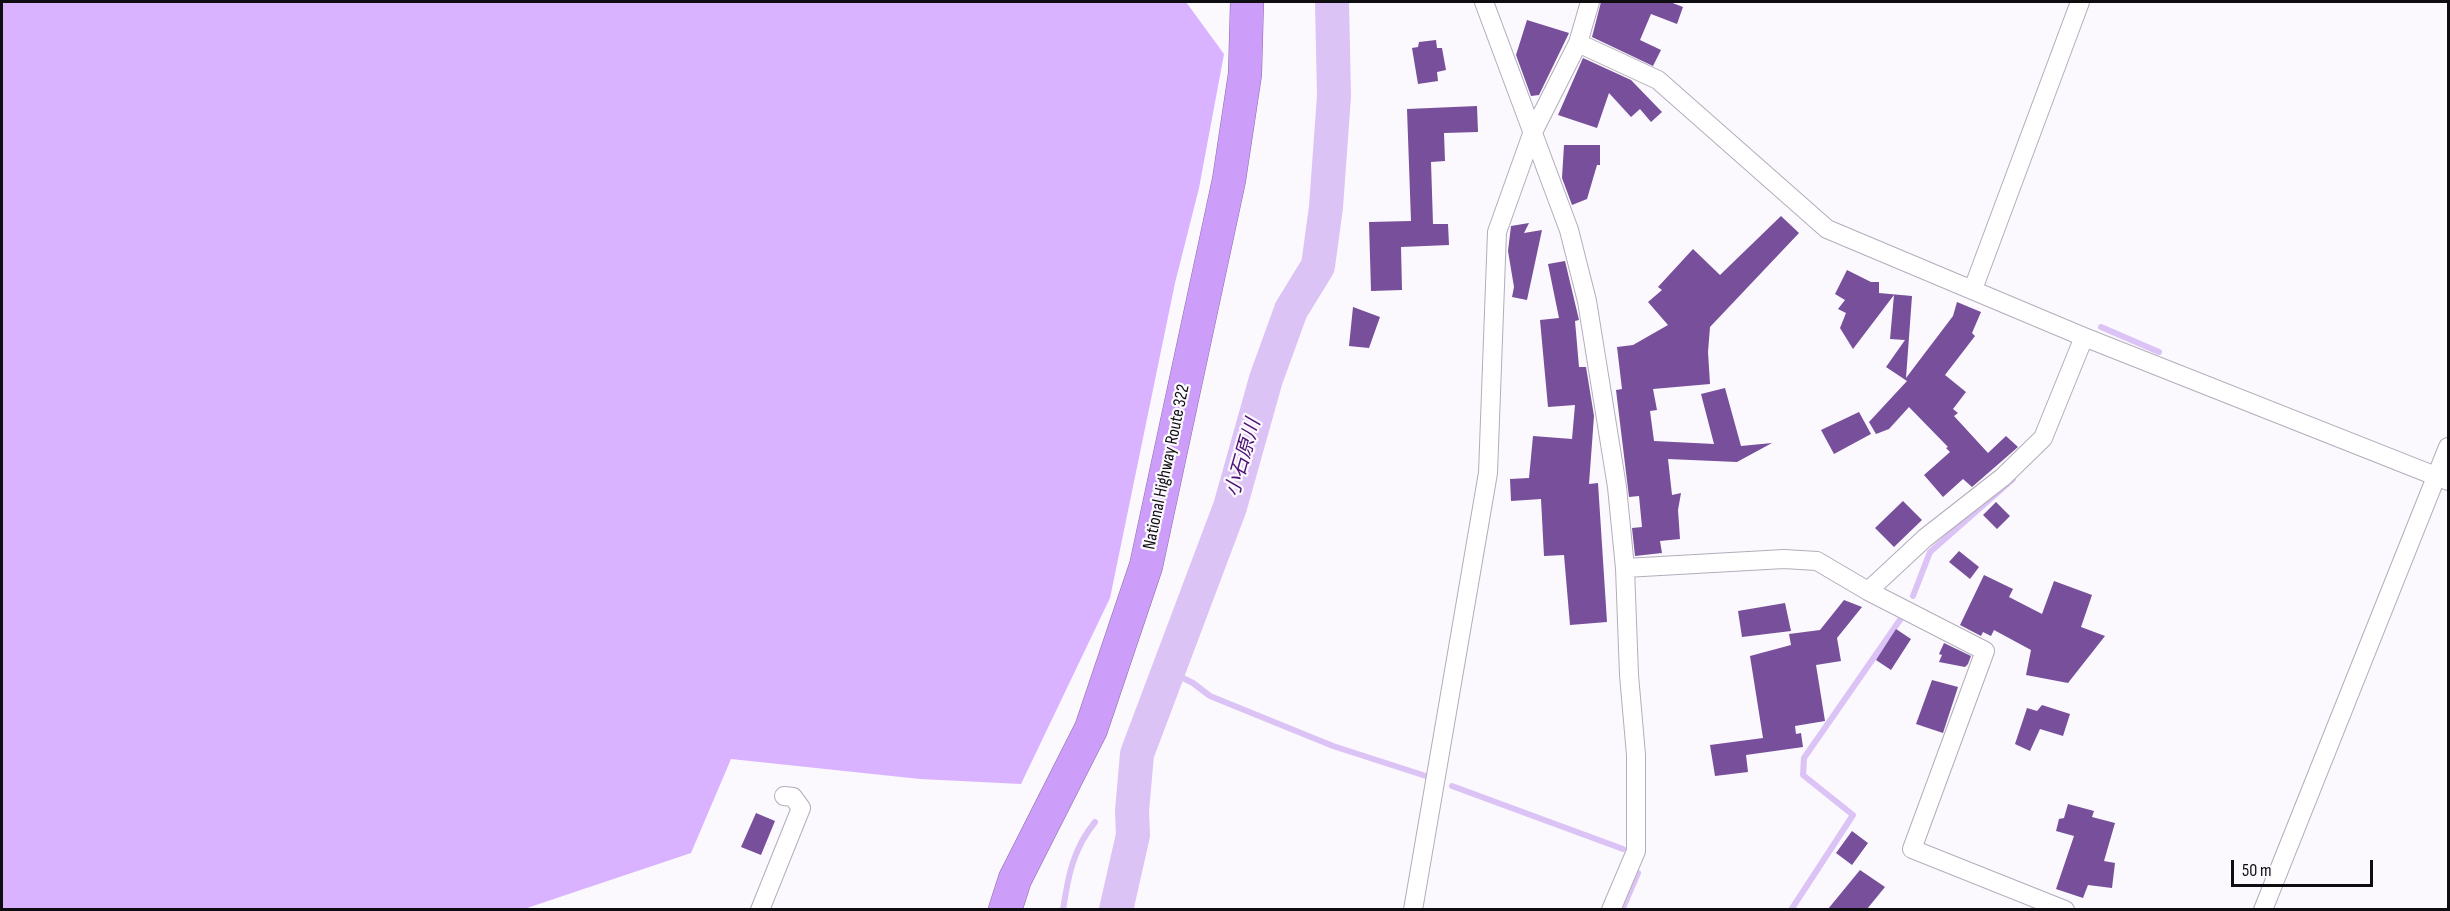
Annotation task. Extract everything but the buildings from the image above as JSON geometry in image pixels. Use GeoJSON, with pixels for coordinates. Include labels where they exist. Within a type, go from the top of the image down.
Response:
{"type":"FeatureCollection","features":[{"type":"Feature","properties":{"kind":"highway","name":"National Highway Route 322"},"geometry":{"type":"LineString","coordinates":[[1005,909],[1015,879],[1091,729],[1146,566],[1229,180],[1245,74],[1247,2]]}},
{"type":"Feature","properties":{"kind":"street"},"geometry":{"type":"LineString","coordinates":[[1484,2],[1569,230],[1587,301],[1617,487],[1625,568],[1629,675],[1636,755],[1636,851],[1611,909]]}},
{"type":"Feature","properties":{"kind":"street"},"geometry":{"type":"LineString","coordinates":[[1413,909],[1488,473],[1497,232],[1532,134],[1578,43],[1590,2]]}},
{"type":"Feature","properties":{"kind":"street"},"geometry":{"type":"LineString","coordinates":[[1973,289],[2080,2]]}},
{"type":"Feature","properties":{"kind":"street"},"geometry":{"type":"LineString","coordinates":[[1578,43],[1658,80],[1827,229],[2084,337],[2443,479]]}},
{"type":"Feature","properties":{"kind":"street"},"geometry":{"type":"LineString","coordinates":[[1868,591],[1925,538],[2003,477],[2043,438],[2084,337]]}},
{"type":"Feature","properties":{"kind":"street"},"geometry":{"type":"LineString","coordinates":[[2264,909],[2443,479],[2448,447]]}},
{"type":"Feature","properties":{"kind":"street"},"geometry":{"type":"LineString","coordinates":[[1625,568],[1784,559],[1817,561],[1868,591],[1985,651],[1912,849],[2065,909]]}},
{"type":"Feature","properties":{"kind":"street"},"geometry":{"type":"LineString","coordinates":[[760,909],[801,808],[793,796],[784,796]]}},
{"type":"Feature","properties":{"kind":"shaded area"},"geometry":{"type":"Polygon","coordinates":[[[2,2],[1186,2],[1224,54],[1199,188],[1175,283],[1110,598],[1021,784],[920,779],[731,759],[691,853],[524,909],[2,909],[2,2]]]}},
{"type":"Feature","properties":{"kind":"waterway","name":"小石原川"},"geometry":{"type":"LineString","coordinates":[[1116,910],[1133,835],[1132,811],[1137,754],[1230,507],[1266,379],[1291,310],[1318,266],[1326,207],[1334,96],[1332,2]]}},
{"type":"Feature","properties":{"kind":"waterway"},"geometry":{"type":"LineString","coordinates":[[2101,327],[2159,352]]}},
{"type":"Feature","properties":{"kind":"waterway"},"geometry":{"type":"LineString","coordinates":[[1913,596],[1930,552],[2013,479]]}},
{"type":"Feature","properties":{"kind":"waterway"},"geometry":{"type":"LineString","coordinates":[[1791,910],[1853,815],[1803,775],[1804,758],[1902,617]]}},
{"type":"Feature","properties":{"kind":"waterway"},"geometry":{"type":"LineString","coordinates":[[1167,670],[1193,683],[1210,696],[1333,746],[1432,778]]}},
{"type":"Feature","properties":{"kind":"waterway"},"geometry":{"type":"LineString","coordinates":[[1452,786],[1623,849]]}},
{"type":"Feature","properties":{"kind":"waterway"},"geometry":{"type":"LineString","coordinates":[[1063,910],[1073,863],[1081,842],[1095,822]]}},
{"type":"Feature","properties":{"kind":"waterway"},"geometry":{"type":"LineString","coordinates":[[1622,910],[1638,873]]}}]}
